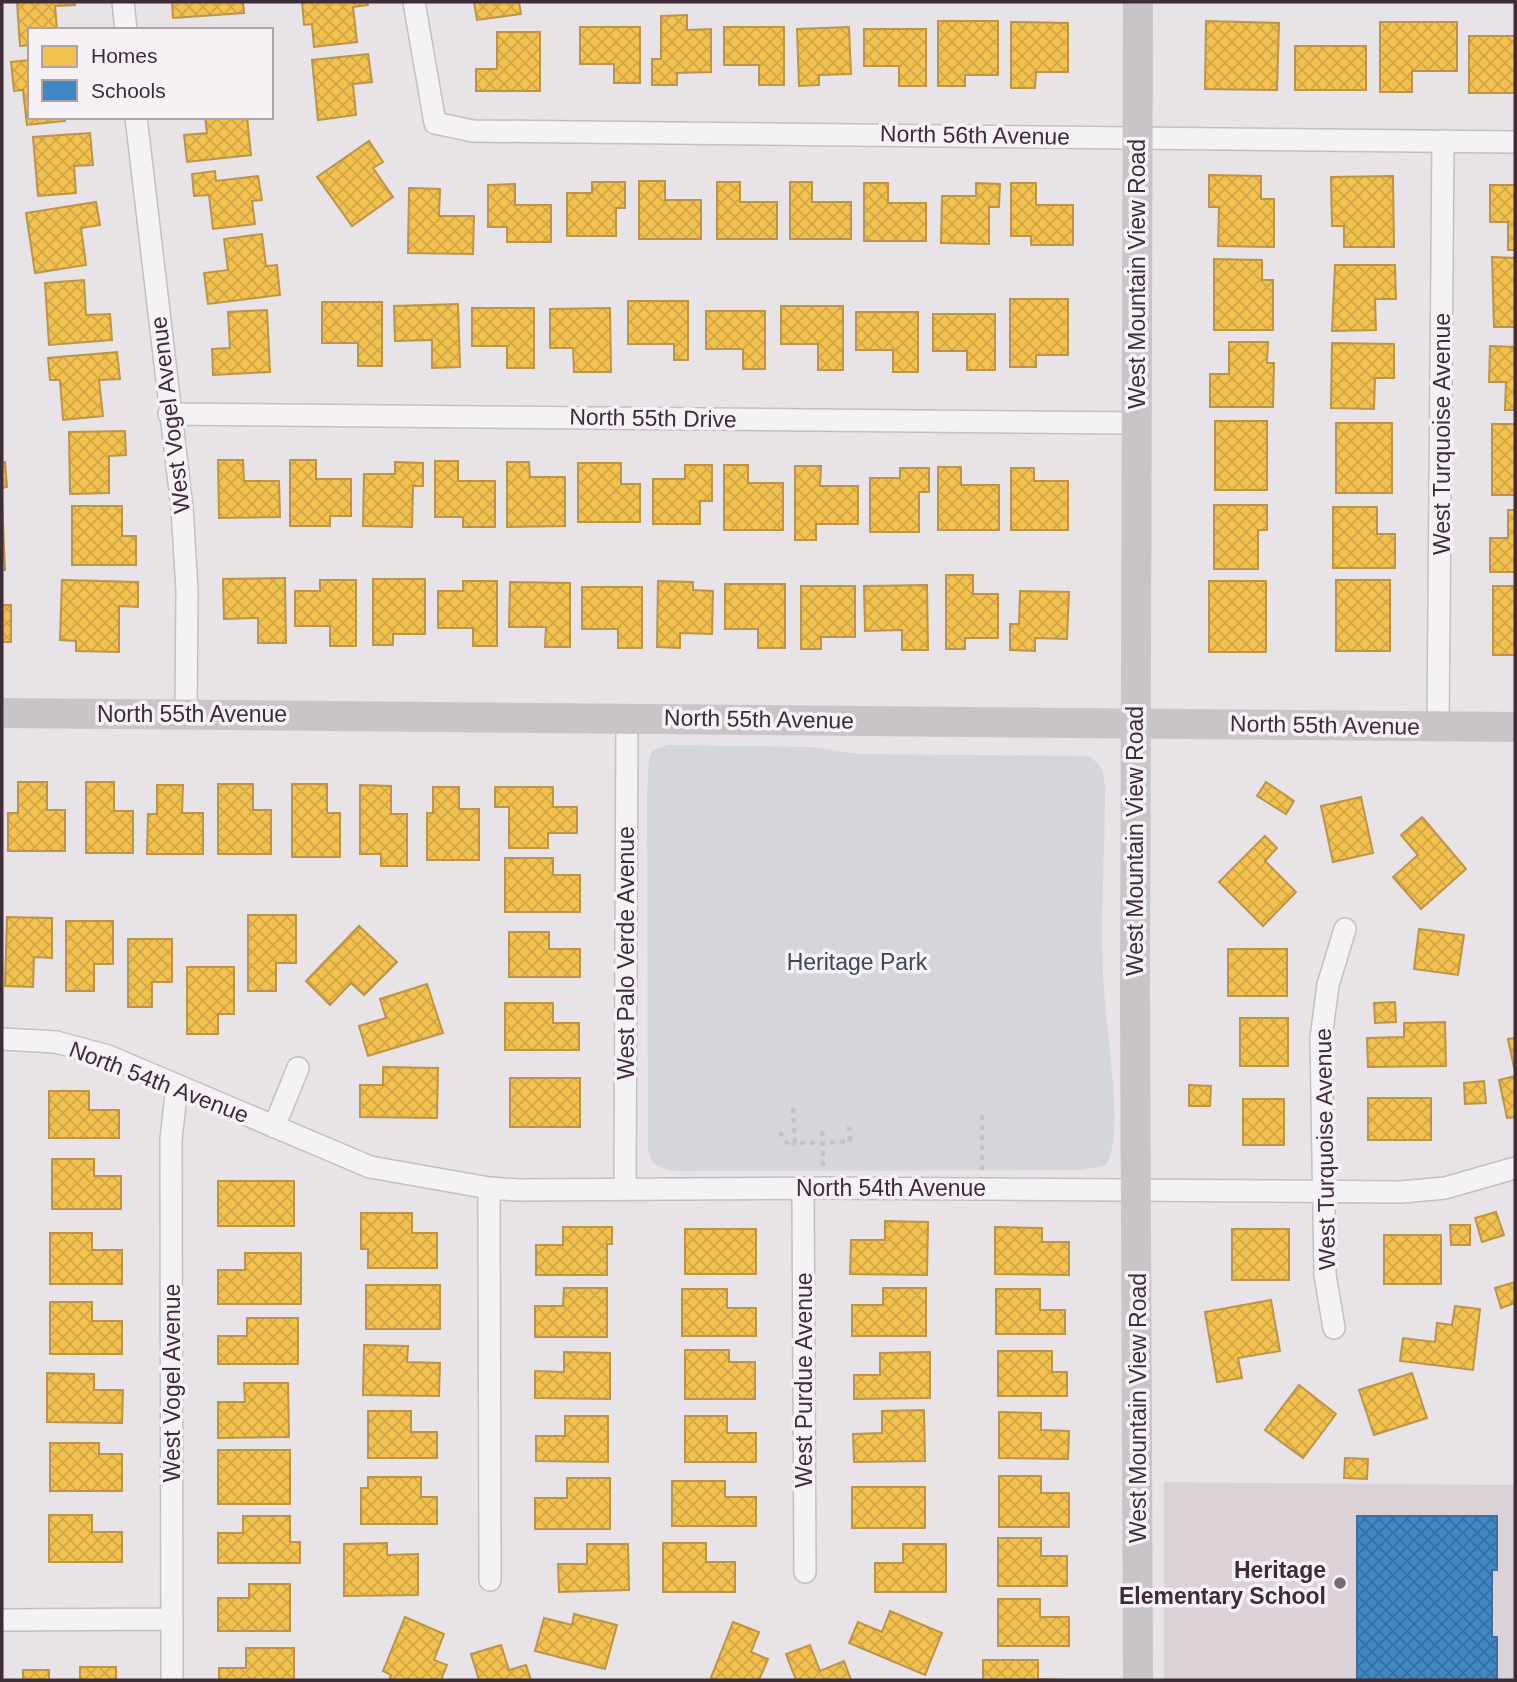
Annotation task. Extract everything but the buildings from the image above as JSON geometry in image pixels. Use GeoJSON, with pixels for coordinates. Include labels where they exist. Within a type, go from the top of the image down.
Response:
{"type":"FeatureCollection","features":[{"type":"Feature","properties":{"kind":"street"},"geometry":{"type":"LineString","coordinates":[[123,2],[126,28]]}},
{"type":"Feature","properties":{"kind":"street","name":"North 56th Avenue"},"geometry":{"type":"LineString","coordinates":[[414,2],[435,123],[473,131],[1515,142]]}},
{"type":"Feature","properties":{"kind":"street","name":"West Mountain View Road"},"geometry":{"type":"LineString","coordinates":[[1138,2],[1138,1680]]}},
{"type":"Feature","properties":{"kind":"street","name":"West Vogel Avenue"},"geometry":{"type":"LineString","coordinates":[[136,119],[182,508],[187,590],[186,713]]}},
{"type":"Feature","properties":{"kind":"street","name":"West Turquoise Avenue"},"geometry":{"type":"LineString","coordinates":[[1438,726],[1443,141]]}},
{"type":"Feature","properties":{"kind":"street","name":"North 55th Drive"},"geometry":{"type":"LineString","coordinates":[[169,414],[1136,423]]}},
{"type":"Feature","properties":{"kind":"street","name":"North 55th Avenue"},"geometry":{"type":"LineString","coordinates":[[2,713],[1515,727]]}},
{"type":"Feature","properties":{"kind":"street","name":"West Palo Verde Avenue"},"geometry":{"type":"LineString","coordinates":[[625,1189],[627,718]]}},
{"type":"Feature","properties":{"kind":"street","name":"West Turquoise Avenue"},"geometry":{"type":"LineString","coordinates":[[1334,1328],[1325,1275],[1321,1038],[1328,985],[1345,929]]}},
{"type":"Feature","properties":{"kind":"street","name":"North 54th Avenue"},"geometry":{"type":"LineString","coordinates":[[2,1039],[57,1042],[108,1056],[370,1167],[489,1188],[1323,1189],[1401,1192],[1445,1188],[1515,1168]]}},
{"type":"Feature","properties":{"kind":"street","name":"North 54th Avenue"},"geometry":{"type":"LineString","coordinates":[[274,1126],[298,1068]]}},
{"type":"Feature","properties":{"kind":"street","name":"West Vogel Avenue"},"geometry":{"type":"LineString","coordinates":[[172,1680],[171,1139],[177,1086]]}},
{"type":"Feature","properties":{"kind":"street"},"geometry":{"type":"LineString","coordinates":[[489,1188],[490,1580]]}},
{"type":"Feature","properties":{"kind":"street","name":"West Purdue Avenue"},"geometry":{"type":"LineString","coordinates":[[805,1572],[813,1188]]}},
{"type":"Feature","properties":{"kind":"street"},"geometry":{"type":"LineString","coordinates":[[2,1620],[172,1619]]}},
{"type":"Feature","properties":{"kind":"path"},"geometry":{"type":"LineString","coordinates":[[793,1108],[795,1143]]}},
{"type":"Feature","properties":{"kind":"path"},"geometry":{"type":"LineString","coordinates":[[982,1114],[982,1189]]}},
{"type":"Feature","properties":{"kind":"path"},"geometry":{"type":"LineString","coordinates":[[813,1188],[823,1143],[822,1126]]}},
{"type":"Feature","properties":{"kind":"path"},"geometry":{"type":"LineString","coordinates":[[780,1132],[789,1146],[795,1143],[850,1141],[849,1126]]}},
{"type":"Feature","properties":{"kind":"shaded area","name":"Heritage Elementary School"},"geometry":{"type":"Polygon","coordinates":[[[1164,1482],[1515,1485],[1515,1680],[1164,1680],[1164,1482]]]}},
{"type":"Feature","properties":{"kind":"green space","name":"Heritage Park"},"geometry":{"type":"Polygon","coordinates":[[[668,745],[812,747],[859,754],[1088,756],[1097,763],[1103,774],[1105,789],[1102,950],[1114,1112],[1111,1153],[1105,1166],[1081,1170],[676,1171],[656,1165],[648,1147],[647,795],[649,758],[653,750],[668,745]]]}},
{"type":"Feature","properties":{"kind":"place","name":"Heritage Elementary School"},"geometry":{"type":"Point","coordinates":[1340,1583]}}]}
